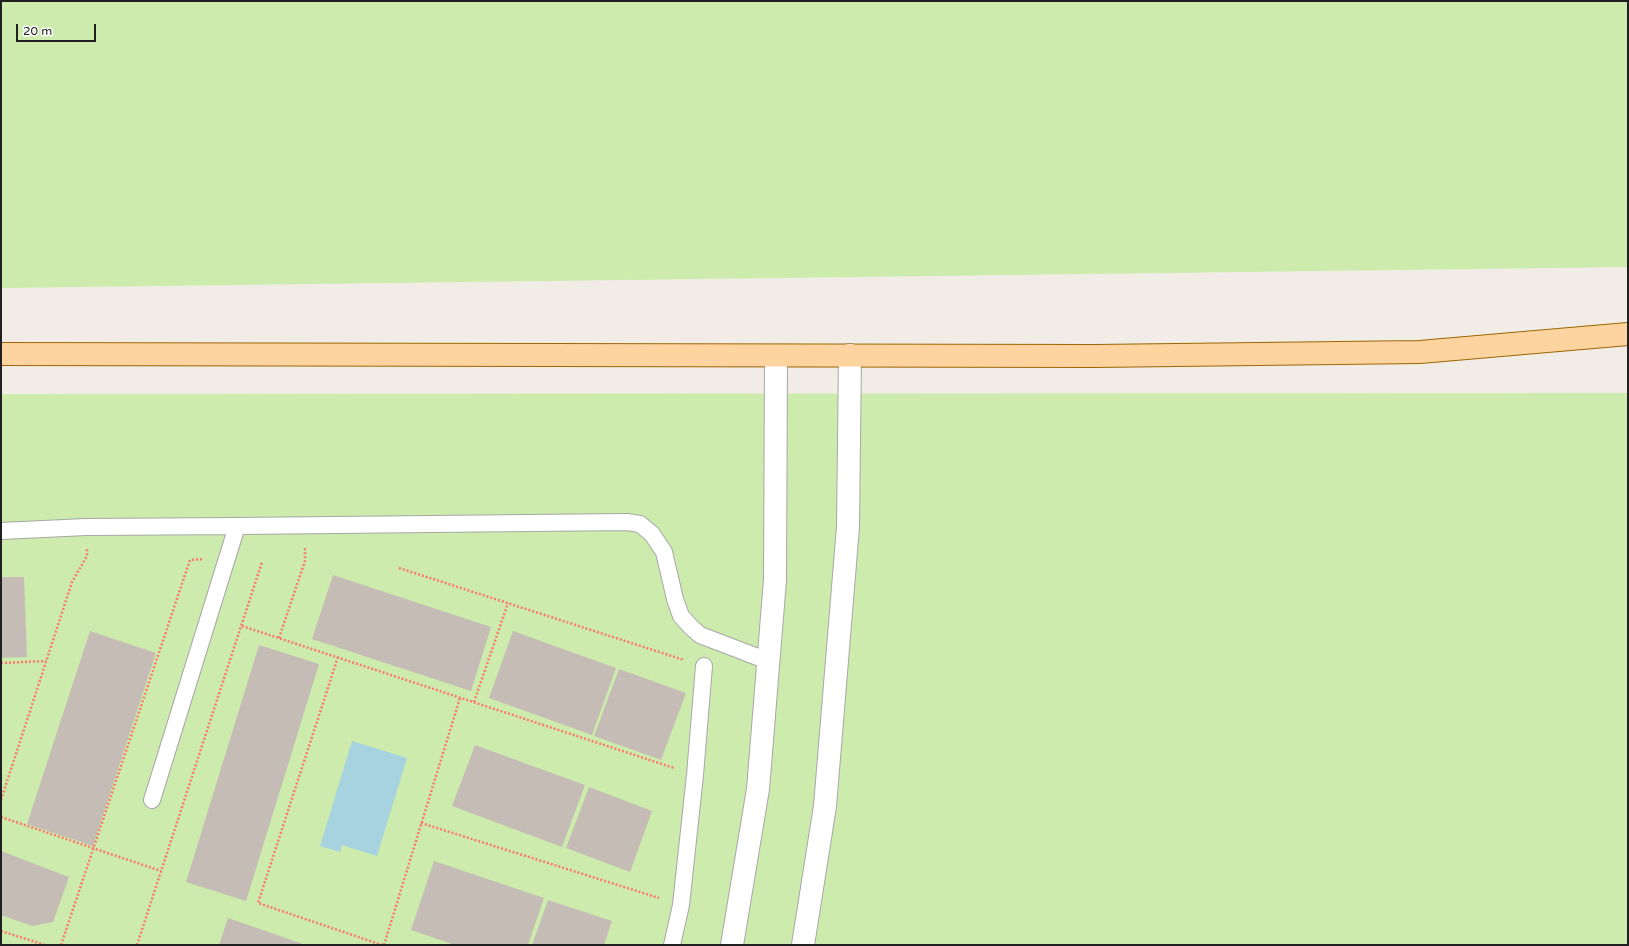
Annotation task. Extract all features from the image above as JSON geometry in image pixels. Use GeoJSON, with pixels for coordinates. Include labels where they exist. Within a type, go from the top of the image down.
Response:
{"type":"FeatureCollection","features":[{"type":"Feature","properties":{"kind":"main road"},"geometry":{"type":"LineString","coordinates":[[1,354],[1095,356],[1420,352],[1628,334]]}},
{"type":"Feature","properties":{"kind":"street"},"geometry":{"type":"LineString","coordinates":[[803,945],[825,806],[847,535],[850,355]]}},
{"type":"Feature","properties":{"kind":"street"},"geometry":{"type":"LineString","coordinates":[[732,945],[758,789],[775,580],[776,356]]}},
{"type":"Feature","properties":{"kind":"lane"},"geometry":{"type":"LineString","coordinates":[[1,531],[86,527],[627,522],[640,524],[652,534],[664,552],[675,599],[681,616],[691,628],[700,635],[768,661]]}},
{"type":"Feature","properties":{"kind":"lane"},"geometry":{"type":"LineString","coordinates":[[152,800],[237,526]]}},
{"type":"Feature","properties":{"kind":"lane"},"geometry":{"type":"LineString","coordinates":[[672,945],[681,905],[696,775],[704,666]]}},
{"type":"Feature","properties":{"kind":"path"},"geometry":{"type":"LineString","coordinates":[[279,638],[305,561],[304,526]]}},
{"type":"Feature","properties":{"kind":"path"},"geometry":{"type":"LineString","coordinates":[[1,800],[72,582],[87,556],[86,527]]}},
{"type":"Feature","properties":{"kind":"path"},"geometry":{"type":"LineString","coordinates":[[61,945],[190,560],[228,556]]}},
{"type":"Feature","properties":{"kind":"path"},"geometry":{"type":"LineString","coordinates":[[137,945],[262,562]]}},
{"type":"Feature","properties":{"kind":"path"},"geometry":{"type":"LineString","coordinates":[[399,568],[704,666]]}},
{"type":"Feature","properties":{"kind":"path"},"geometry":{"type":"LineString","coordinates":[[474,702],[508,603]]}},
{"type":"Feature","properties":{"kind":"path"},"geometry":{"type":"LineString","coordinates":[[242,626],[696,775]]}},
{"type":"Feature","properties":{"kind":"path"},"geometry":{"type":"LineString","coordinates":[[338,657],[258,903],[383,945],[460,698]]}},
{"type":"Feature","properties":{"kind":"path"},"geometry":{"type":"LineString","coordinates":[[1,664],[46,661]]}},
{"type":"Feature","properties":{"kind":"path"},"geometry":{"type":"LineString","coordinates":[[1,817],[161,871]]}},
{"type":"Feature","properties":{"kind":"path"},"geometry":{"type":"LineString","coordinates":[[421,823],[681,905]]}},
{"type":"Feature","properties":{"kind":"path"},"geometry":{"type":"LineString","coordinates":[[1,931],[45,945]]}},
{"type":"Feature","properties":{"kind":"green space"},"geometry":{"type":"Polygon","coordinates":[[[1,1],[1628,1],[1628,267],[1,288],[1,1]]]}},
{"type":"Feature","properties":{"kind":"green space"},"geometry":{"type":"Polygon","coordinates":[[[1628,393],[1628,945],[1,945],[1,394],[1628,393]]]}},
{"type":"Feature","properties":{"kind":"water"},"geometry":{"type":"Polygon","coordinates":[[[352,741],[407,758],[377,856],[342,845],[340,852],[320,846],[352,741]]]}},
{"type":"Feature","properties":{"kind":"building"},"geometry":{"type":"Polygon","coordinates":[[[333,575],[491,627],[471,691],[312,639],[333,575]]]}},
{"type":"Feature","properties":{"kind":"building"},"geometry":{"type":"Polygon","coordinates":[[[1,577],[24,577],[27,657],[1,658],[1,577]]]}},
{"type":"Feature","properties":{"kind":"building"},"geometry":{"type":"Polygon","coordinates":[[[90,631],[156,653],[93,846],[27,824],[90,631]]]}},
{"type":"Feature","properties":{"kind":"building"},"geometry":{"type":"Polygon","coordinates":[[[513,631],[616,668],[592,735],[489,698],[513,631]]]}},
{"type":"Feature","properties":{"kind":"building"},"geometry":{"type":"Polygon","coordinates":[[[259,645],[319,664],[246,901],[186,882],[259,645]]]}},
{"type":"Feature","properties":{"kind":"building"},"geometry":{"type":"Polygon","coordinates":[[[619,669],[686,693],[661,760],[594,736],[619,669]]]}},
{"type":"Feature","properties":{"kind":"building"},"geometry":{"type":"Polygon","coordinates":[[[475,745],[585,785],[562,847],[452,806],[475,745]]]}},
{"type":"Feature","properties":{"kind":"building"},"geometry":{"type":"Polygon","coordinates":[[[589,787],[652,811],[630,872],[566,848],[589,787]]]}},
{"type":"Feature","properties":{"kind":"building"},"geometry":{"type":"Polygon","coordinates":[[[1,851],[69,877],[53,922],[32,926],[1,915],[1,851]]]}},
{"type":"Feature","properties":{"kind":"building"},"geometry":{"type":"Polygon","coordinates":[[[434,861],[544,898],[528,945],[455,945],[411,930],[434,861]]]}},
{"type":"Feature","properties":{"kind":"building"},"geometry":{"type":"Polygon","coordinates":[[[548,900],[612,921],[604,945],[532,945],[548,900]]]}},
{"type":"Feature","properties":{"kind":"building"},"geometry":{"type":"Polygon","coordinates":[[[228,918],[306,945],[219,945],[228,918]]]}}]}
